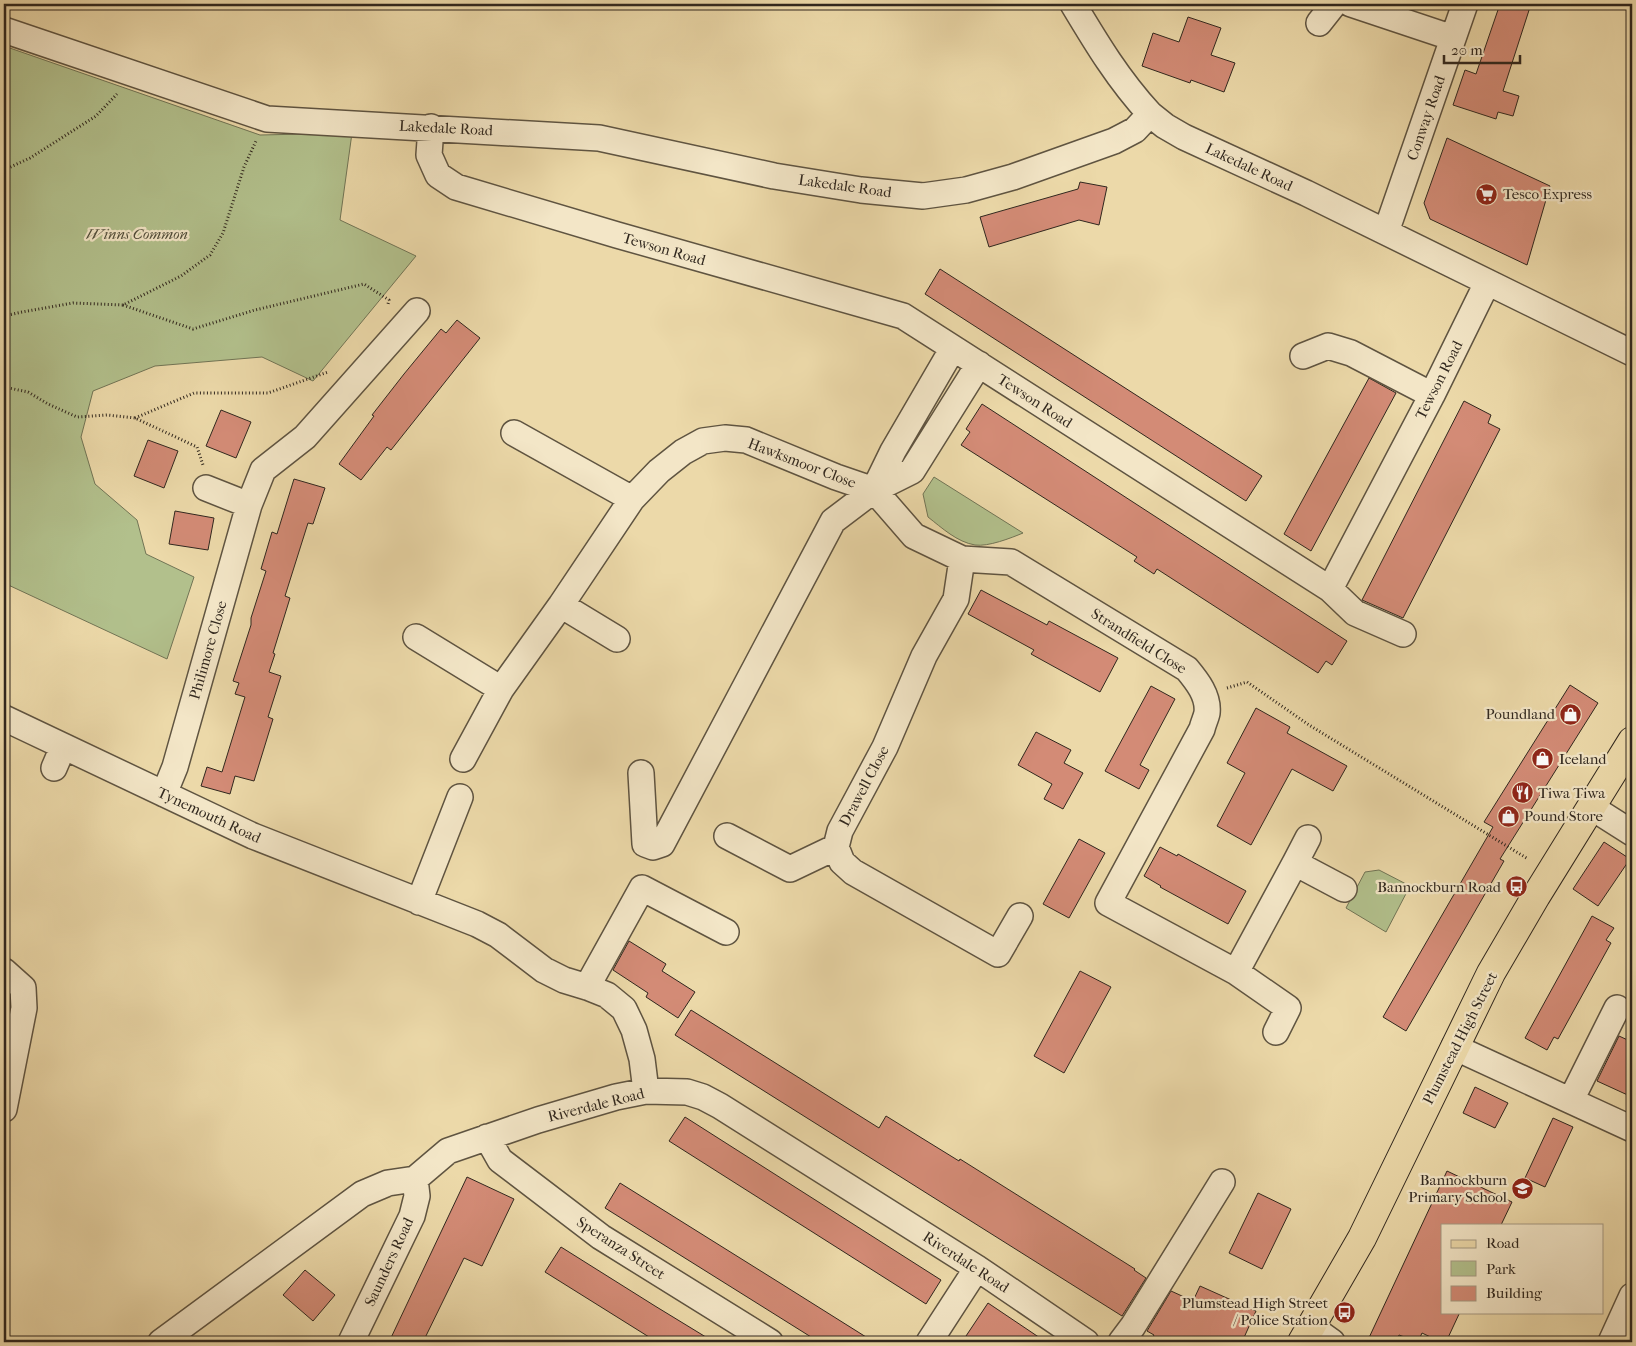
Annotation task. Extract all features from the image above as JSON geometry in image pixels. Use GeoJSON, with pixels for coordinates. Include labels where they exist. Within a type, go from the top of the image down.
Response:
{"type":"FeatureCollection","features":[{"type":"Feature","properties":{"kind":"main road","name":"Plumstead High Street"},"geometry":{"type":"LineString","coordinates":[[1315,1337],[1454,1046],[1491,973],[1550,872],[1632,741]]}},
{"type":"Feature","properties":{"kind":"street"},"geometry":{"type":"LineString","coordinates":[[1073,4],[1109,64],[1129,91],[1150,114]]}},
{"type":"Feature","properties":{"kind":"street"},"geometry":{"type":"LineString","coordinates":[[1351,4],[1454,38]]}},
{"type":"Feature","properties":{"kind":"street","name":"Conway Road"},"geometry":{"type":"LineString","coordinates":[[1386,232],[1465,4]]}},
{"type":"Feature","properties":{"kind":"street","name":"Lakedale Road"},"geometry":{"type":"LineString","coordinates":[[4,30],[134,76],[267,119],[599,138],[774,176],[861,190],[923,196],[966,190],[1013,177],[1114,141],[1134,130],[1150,114],[1164,126],[1184,137],[1306,193],[1632,353]]}},
{"type":"Feature","properties":{"kind":"street","name":"Tewson Road"},"geometry":{"type":"LineString","coordinates":[[431,127],[429,155],[438,174],[456,187],[903,316],[1330,589],[1432,395],[1487,282]]}},
{"type":"Feature","properties":{"kind":"street","name":"Philimore Close"},"geometry":{"type":"LineString","coordinates":[[164,794],[175,767],[249,505],[264,470],[305,437],[417,311]]}},
{"type":"Feature","properties":{"kind":"street"},"geometry":{"type":"LineString","coordinates":[[1303,356],[1328,346],[1351,353],[1432,395]]}},
{"type":"Feature","properties":{"kind":"street"},"geometry":{"type":"LineString","coordinates":[[874,490],[893,451],[953,348]]}},
{"type":"Feature","properties":{"kind":"street"},"geometry":{"type":"LineString","coordinates":[[641,773],[645,844],[654,847],[662,844],[833,521],[874,490],[912,471],[979,364]]}},
{"type":"Feature","properties":{"kind":"street"},"geometry":{"type":"LineString","coordinates":[[514,433],[632,499]]}},
{"type":"Feature","properties":{"kind":"street","name":"Hawksmoor Close"},"geometry":{"type":"LineString","coordinates":[[463,759],[501,689],[632,499],[659,471],[683,452],[703,442],[725,438],[746,440],[828,474],[874,490]]}},
{"type":"Feature","properties":{"kind":"street"},"geometry":{"type":"LineString","coordinates":[[206,488],[249,505]]}},
{"type":"Feature","properties":{"kind":"street","name":"Strandfield Close"},"geometry":{"type":"LineString","coordinates":[[874,490],[914,536],[962,560],[1011,562],[1187,670],[1197,680],[1204,694]]}},
{"type":"Feature","properties":{"kind":"street","name":"Drawell Close"},"geometry":{"type":"LineString","coordinates":[[962,560],[956,599],[924,656],[885,747],[840,831],[836,847],[842,862],[852,872],[998,954],[1020,916]]}},
{"type":"Feature","properties":{"kind":"street"},"geometry":{"type":"LineString","coordinates":[[1330,589],[1355,613],[1403,634]]}},
{"type":"Feature","properties":{"kind":"street"},"geometry":{"type":"LineString","coordinates":[[561,604],[617,639]]}},
{"type":"Feature","properties":{"kind":"street"},"geometry":{"type":"LineString","coordinates":[[416,637],[501,689]]}},
{"type":"Feature","properties":{"kind":"street"},"geometry":{"type":"LineString","coordinates":[[1204,694],[1207,712],[1202,729],[1108,903],[1236,972],[1288,1008],[1276,1032]]}},
{"type":"Feature","properties":{"kind":"street","name":"Tynemouth Road"},"geometry":{"type":"LineString","coordinates":[[4,718],[59,758],[164,794],[253,836],[477,924],[498,935],[544,970],[564,980],[587,986],[607,995],[624,1010],[634,1030],[642,1059],[646,1092]]}},
{"type":"Feature","properties":{"kind":"street"},"geometry":{"type":"LineString","coordinates":[[419,902],[460,798]]}},
{"type":"Feature","properties":{"kind":"street"},"geometry":{"type":"LineString","coordinates":[[1591,807],[1632,833]]}},
{"type":"Feature","properties":{"kind":"street"},"geometry":{"type":"LineString","coordinates":[[727,836],[790,869],[836,847]]}},
{"type":"Feature","properties":{"kind":"street"},"geometry":{"type":"LineString","coordinates":[[1236,972],[1308,838]]}},
{"type":"Feature","properties":{"kind":"street"},"geometry":{"type":"LineString","coordinates":[[1295,863],[1344,889]]}},
{"type":"Feature","properties":{"kind":"street"},"geometry":{"type":"LineString","coordinates":[[587,986],[642,888],[726,932]]}},
{"type":"Feature","properties":{"kind":"street"},"geometry":{"type":"LineString","coordinates":[[4,971],[23,988],[24,1008],[4,1109]]}},
{"type":"Feature","properties":{"kind":"street"},"geometry":{"type":"LineString","coordinates":[[1571,1100],[1616,1008]]}},
{"type":"Feature","properties":{"kind":"street"},"geometry":{"type":"LineString","coordinates":[[1454,1046],[1632,1129]]}},
{"type":"Feature","properties":{"kind":"street","name":"Riverdale Road"},"geometry":{"type":"LineString","coordinates":[[415,1180],[448,1151],[487,1137],[616,1097],[646,1092],[687,1092],[703,1097],[977,1268],[1086,1342]]}},
{"type":"Feature","properties":{"kind":"street","name":"Speranza Street"},"geometry":{"type":"LineString","coordinates":[[487,1137],[500,1160],[601,1236],[770,1342]]}},
{"type":"Feature","properties":{"kind":"street"},"geometry":{"type":"LineString","coordinates":[[161,1342],[362,1194],[388,1183],[415,1180]]}},
{"type":"Feature","properties":{"kind":"street","name":"Saunders Road"},"geometry":{"type":"LineString","coordinates":[[351,1342],[412,1216],[417,1196],[415,1180]]}},
{"type":"Feature","properties":{"kind":"street"},"geometry":{"type":"LineString","coordinates":[[1121,1342],[1133,1326],[1222,1182]]}},
{"type":"Feature","properties":{"kind":"street"},"geometry":{"type":"LineString","coordinates":[[929,1342],[977,1268]]}},
{"type":"Feature","properties":{"kind":"street"},"geometry":{"type":"LineString","coordinates":[[1611,1342],[1632,1296]]}},
{"type":"Feature","properties":{"kind":"path"},"geometry":{"type":"LineString","coordinates":[[4,170],[30,158],[96,116],[134,76]]}},
{"type":"Feature","properties":{"kind":"path"},"geometry":{"type":"LineString","coordinates":[[123,305],[181,276],[210,255],[223,233],[244,166],[267,119]]}},
{"type":"Feature","properties":{"kind":"path"},"geometry":{"type":"LineString","coordinates":[[4,316],[73,303],[123,305],[194,330],[255,310],[364,284],[389,300],[386,309]]}},
{"type":"Feature","properties":{"kind":"path"},"geometry":{"type":"LineString","coordinates":[[135,418],[194,393],[268,393],[334,370]]}},
{"type":"Feature","properties":{"kind":"path"},"geometry":{"type":"LineString","coordinates":[[4,387],[28,392],[48,404],[77,417],[107,416],[135,418],[196,447],[207,474],[206,488]]}},
{"type":"Feature","properties":{"kind":"path"},"geometry":{"type":"LineString","coordinates":[[1204,694],[1248,682],[1309,725],[1550,872]]}},
{"type":"Feature","properties":{"kind":"green space","name":"Winns Common"},"geometry":{"type":"Polygon","coordinates":[[[4,46],[260,135],[352,133],[340,220],[416,256],[313,381],[262,357],[155,366],[93,391],[81,437],[95,484],[137,520],[146,554],[194,577],[167,659],[4,583],[4,46]]]}},
{"type":"Feature","properties":{"kind":"green space"},"geometry":{"type":"Polygon","coordinates":[[[934,477],[1023,533],[986,545],[975,545],[956,538],[928,517],[923,494],[934,477]]]}},
{"type":"Feature","properties":{"kind":"green space"},"geometry":{"type":"Polygon","coordinates":[[[1379,870],[1410,886],[1386,932],[1346,908],[1365,872],[1379,870]]]}},
{"type":"Feature","properties":{"kind":"building"},"geometry":{"type":"Polygon","coordinates":[[[1500,4],[1531,4],[1503,91],[1519,96],[1513,116],[1498,112],[1496,119],[1453,105],[1465,70],[1476,74],[1500,4]]]}},
{"type":"Feature","properties":{"kind":"building"},"geometry":{"type":"Polygon","coordinates":[[[1188,17],[1221,28],[1211,55],[1235,63],[1224,92],[1191,80],[1190,83],[1142,66],[1153,33],[1179,42],[1188,17]]]}},
{"type":"Feature","properties":{"kind":"building","name":"Tesco Express"},"geometry":{"type":"Polygon","coordinates":[[[1447,138],[1550,186],[1527,265],[1430,219],[1424,203],[1447,138]]]}},
{"type":"Feature","properties":{"kind":"building"},"geometry":{"type":"Polygon","coordinates":[[[1080,182],[1107,187],[1099,225],[1079,220],[989,247],[980,217],[1078,189],[1080,182]]]}},
{"type":"Feature","properties":{"kind":"building"},"geometry":{"type":"Polygon","coordinates":[[[940,269],[1262,476],[1246,501],[925,294],[940,269]]]}},
{"type":"Feature","properties":{"kind":"building"},"geometry":{"type":"Polygon","coordinates":[[[457,320],[480,338],[391,450],[387,447],[361,480],[339,464],[374,416],[372,415],[404,374],[441,329],[446,333],[457,320]]]}},
{"type":"Feature","properties":{"kind":"building"},"geometry":{"type":"Polygon","coordinates":[[[1369,378],[1396,393],[1311,551],[1284,534],[1369,378]]]}},
{"type":"Feature","properties":{"kind":"building"},"geometry":{"type":"Polygon","coordinates":[[[1464,401],[1491,415],[1488,423],[1500,429],[1403,618],[1362,600],[1464,401]]]}},
{"type":"Feature","properties":{"kind":"building"},"geometry":{"type":"Polygon","coordinates":[[[982,404],[1347,641],[1332,665],[1326,661],[1318,673],[1157,569],[1154,574],[1134,561],[1137,557],[961,445],[970,432],[966,429],[982,404]]]}},
{"type":"Feature","properties":{"kind":"building"},"geometry":{"type":"Polygon","coordinates":[[[221,410],[251,422],[236,458],[206,446],[221,410]]]}},
{"type":"Feature","properties":{"kind":"building"},"geometry":{"type":"Polygon","coordinates":[[[148,440],[178,451],[164,488],[134,476],[148,440]]]}},
{"type":"Feature","properties":{"kind":"building"},"geometry":{"type":"Polygon","coordinates":[[[294,479],[325,488],[313,524],[308,523],[285,596],[290,598],[269,672],[281,676],[268,717],[273,719],[254,781],[235,776],[230,794],[201,786],[207,767],[222,772],[245,697],[235,694],[239,683],[233,681],[266,571],[261,569],[272,532],[277,534],[294,479]]]}},
{"type":"Feature","properties":{"kind":"building"},"geometry":{"type":"Polygon","coordinates":[[[175,511],[214,518],[208,550],[169,544],[175,511]]]}},
{"type":"Feature","properties":{"kind":"building"},"geometry":{"type":"Polygon","coordinates":[[[981,590],[1047,625],[1049,621],[1118,658],[1100,692],[1031,654],[1034,650],[968,614],[981,590]]]}},
{"type":"Feature","properties":{"kind":"building"},"geometry":{"type":"Polygon","coordinates":[[[1570,685],[1598,703],[1500,859],[1504,861],[1406,1031],[1383,1017],[1493,827],[1484,822],[1570,685]]]}},
{"type":"Feature","properties":{"kind":"building"},"geometry":{"type":"Polygon","coordinates":[[[1151,686],[1175,699],[1140,765],[1149,770],[1139,789],[1105,771],[1151,686]]]}},
{"type":"Feature","properties":{"kind":"building"},"geometry":{"type":"Polygon","coordinates":[[[1256,708],[1290,727],[1287,733],[1347,766],[1333,791],[1292,769],[1251,845],[1217,826],[1245,773],[1227,763],[1256,708]]]}},
{"type":"Feature","properties":{"kind":"building"},"geometry":{"type":"Polygon","coordinates":[[[1036,732],[1071,750],[1064,763],[1083,773],[1063,809],[1044,799],[1052,784],[1018,765],[1036,732]]]}},
{"type":"Feature","properties":{"kind":"building"},"geometry":{"type":"Polygon","coordinates":[[[1079,839],[1105,853],[1069,918],[1043,904],[1079,839]]]}},
{"type":"Feature","properties":{"kind":"building"},"geometry":{"type":"Polygon","coordinates":[[[1604,842],[1630,859],[1598,906],[1573,889],[1604,842]]]}},
{"type":"Feature","properties":{"kind":"building"},"geometry":{"type":"Polygon","coordinates":[[[1160,847],[1177,856],[1178,854],[1246,891],[1228,924],[1160,887],[1144,876],[1160,847]]]}},
{"type":"Feature","properties":{"kind":"building"},"geometry":{"type":"Polygon","coordinates":[[[1592,916],[1614,928],[1606,940],[1611,943],[1558,1039],[1554,1037],[1547,1050],[1525,1038],[1592,916]]]}},
{"type":"Feature","properties":{"kind":"building"},"geometry":{"type":"Polygon","coordinates":[[[629,941],[666,964],[662,971],[695,992],[678,1018],[646,997],[648,993],[613,970],[629,941]]]}},
{"type":"Feature","properties":{"kind":"building"},"geometry":{"type":"Polygon","coordinates":[[[1080,971],[1111,987],[1064,1073],[1034,1056],[1080,971]]]}},
{"type":"Feature","properties":{"kind":"building"},"geometry":{"type":"Polygon","coordinates":[[[691,1010],[879,1128],[886,1116],[959,1161],[960,1159],[1135,1269],[1146,1278],[1122,1316],[675,1035],[691,1010]]]}},
{"type":"Feature","properties":{"kind":"building"},"geometry":{"type":"Polygon","coordinates":[[[1619,1036],[1632,1042],[1632,1097],[1597,1081],[1619,1036]]]}},
{"type":"Feature","properties":{"kind":"building"},"geometry":{"type":"Polygon","coordinates":[[[1475,1087],[1508,1103],[1495,1128],[1463,1113],[1475,1087]]]}},
{"type":"Feature","properties":{"kind":"building"},"geometry":{"type":"Polygon","coordinates":[[[685,1117],[941,1280],[926,1304],[669,1141],[685,1117]]]}},
{"type":"Feature","properties":{"kind":"building"},"geometry":{"type":"Polygon","coordinates":[[[1553,1118],[1573,1127],[1545,1187],[1525,1178],[1553,1118]]]}},
{"type":"Feature","properties":{"kind":"building"},"geometry":{"type":"Polygon","coordinates":[[[1447,1171],[1512,1202],[1501,1224],[1441,1224],[1441,1314],[1459,1314],[1446,1342],[1441,1342],[1422,1333],[1418,1342],[1399,1335],[1396,1342],[1367,1342],[1447,1171]]]}},
{"type":"Feature","properties":{"kind":"building"},"geometry":{"type":"Polygon","coordinates":[[[467,1177],[514,1199],[482,1266],[464,1258],[423,1342],[389,1342],[467,1177]]]}},
{"type":"Feature","properties":{"kind":"building"},"geometry":{"type":"Polygon","coordinates":[[[620,1183],[874,1342],[819,1342],[605,1208],[620,1183]]]}},
{"type":"Feature","properties":{"kind":"building"},"geometry":{"type":"Polygon","coordinates":[[[1258,1193],[1291,1209],[1262,1269],[1229,1253],[1258,1193]]]}},
{"type":"Feature","properties":{"kind":"building"},"geometry":{"type":"Polygon","coordinates":[[[561,1247],[714,1342],[657,1342],[545,1272],[561,1247]]]}},
{"type":"Feature","properties":{"kind":"building"},"geometry":{"type":"Polygon","coordinates":[[[305,1270],[335,1295],[313,1321],[283,1295],[305,1270]]]}},
{"type":"Feature","properties":{"kind":"building"},"geometry":{"type":"Polygon","coordinates":[[[1200,1286],[1256,1311],[1242,1342],[1150,1342],[1154,1335],[1147,1331],[1171,1291],[1193,1301],[1200,1286]]]}},
{"type":"Feature","properties":{"kind":"building"},"geometry":{"type":"Polygon","coordinates":[[[988,1303],[1046,1342],[962,1342],[988,1303]]]}},
{"type":"Feature","properties":{"kind":"place","name":"Tesco Express"},"geometry":{"type":"Point","coordinates":[1487,194]}},
{"type":"Feature","properties":{"kind":"place","name":"Poundland"},"geometry":{"type":"Point","coordinates":[1571,714]}},
{"type":"Feature","properties":{"kind":"place","name":"Iceland"},"geometry":{"type":"Point","coordinates":[1543,759]}},
{"type":"Feature","properties":{"kind":"place","name":"Tiwa Tiwa"},"geometry":{"type":"Point","coordinates":[1522,793]}},
{"type":"Feature","properties":{"kind":"place","name":"Pound Store"},"geometry":{"type":"Point","coordinates":[1508,816]}},
{"type":"Feature","properties":{"kind":"place","name":"Bannockburn Road"},"geometry":{"type":"Point","coordinates":[1517,887]}},
{"type":"Feature","properties":{"kind":"place","name":"Bannockburn Primary School"},"geometry":{"type":"Point","coordinates":[1523,1189]}},
{"type":"Feature","properties":{"kind":"place","name":"Plumstead High Street / Police Station"},"geometry":{"type":"Point","coordinates":[1344,1312]}}]}
